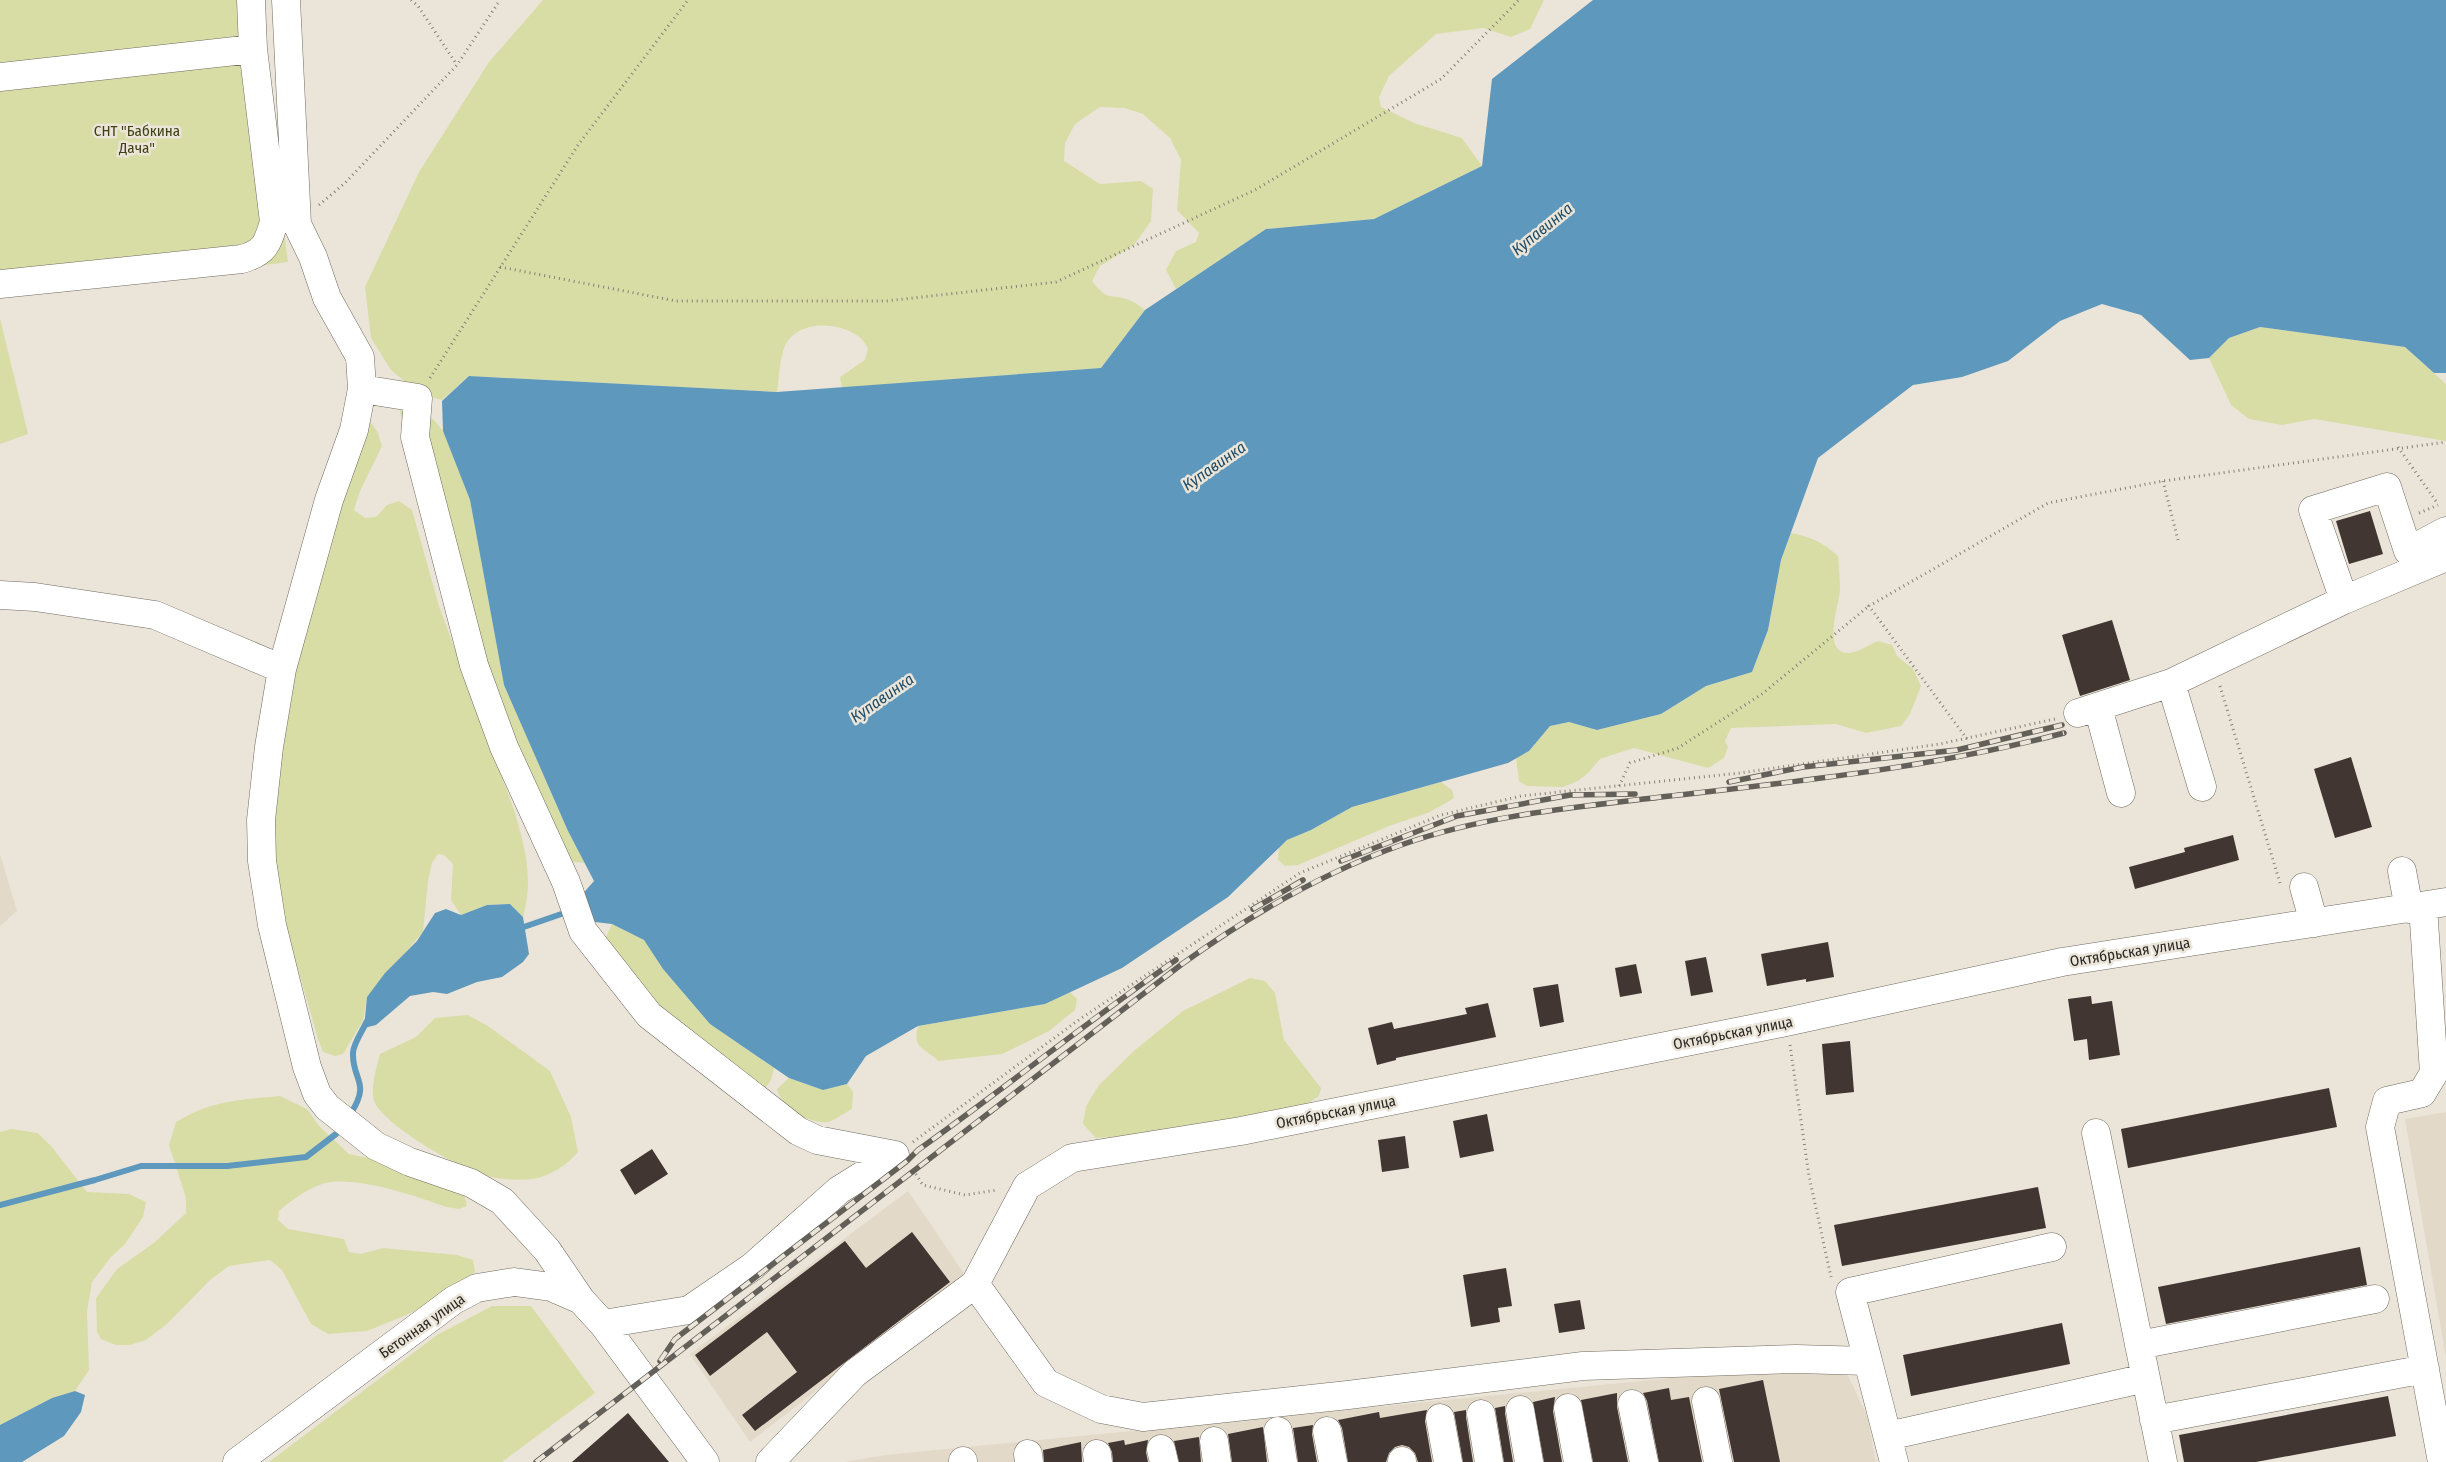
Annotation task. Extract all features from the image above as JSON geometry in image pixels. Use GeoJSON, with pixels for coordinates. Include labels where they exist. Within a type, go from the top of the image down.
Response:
{"type":"FeatureCollection","features":[{"type":"Feature","properties":{"kind":"street"},"geometry":{"type":"LineString","coordinates":[[0,284],[242,259],[258,254],[268,240],[274,222],[253,49],[251,0]]}},
{"type":"Feature","properties":{"kind":"street"},"geometry":{"type":"LineString","coordinates":[[286,0],[296,224],[314,257],[327,298],[360,357],[362,389],[354,430],[329,500],[282,669],[269,747],[261,820],[262,861],[274,935],[307,1067],[317,1094],[327,1107],[376,1146],[410,1162],[470,1183],[502,1202],[547,1250],[581,1300]]}},
{"type":"Feature","properties":{"kind":"street"},"geometry":{"type":"LineString","coordinates":[[0,77],[253,49]]}},
{"type":"Feature","properties":{"kind":"street"},"geometry":{"type":"LineString","coordinates":[[362,389],[418,398],[415,437],[474,664],[504,747],[566,882],[583,931],[649,1015],[798,1131],[817,1140],[895,1155]]}},
{"type":"Feature","properties":{"kind":"street"},"geometry":{"type":"LineString","coordinates":[[2344,600],[2313,510],[2387,487],[2408,551],[2446,531]]}},
{"type":"Feature","properties":{"kind":"street"},"geometry":{"type":"LineString","coordinates":[[2121,793],[2088,710],[2171,683],[2344,600],[2446,557]]}},
{"type":"Feature","properties":{"kind":"street"},"geometry":{"type":"LineString","coordinates":[[0,595],[53,599],[155,615],[282,669]]}},
{"type":"Feature","properties":{"kind":"street"},"geometry":{"type":"LineString","coordinates":[[2171,683],[2202,787]]}},
{"type":"Feature","properties":{"kind":"street"},"geometry":{"type":"LineString","coordinates":[[2402,871],[2426,906],[2434,1073],[2422,1093],[2387,1101],[2380,1126],[2442,1462]]}},
{"type":"Feature","properties":{"kind":"street"},"geometry":{"type":"LineString","coordinates":[[2293,888],[2314,923]]}},
{"type":"Feature","properties":{"kind":"street","name":"Октябрьская улица"},"geometry":{"type":"LineString","coordinates":[[1028,1186],[1072,1158],[1241,1132],[1786,1022],[2062,962],[2426,906]]}},
{"type":"Feature","properties":{"kind":"street"},"geometry":{"type":"LineString","coordinates":[[2096,1133],[2163,1462]]}},
{"type":"Feature","properties":{"kind":"street"},"geometry":{"type":"LineString","coordinates":[[603,1324],[689,1310],[752,1267],[838,1190],[895,1155]]}},
{"type":"Feature","properties":{"kind":"street"},"geometry":{"type":"LineString","coordinates":[[770,1462],[855,1372],[975,1284],[1028,1186]]}},
{"type":"Feature","properties":{"kind":"street"},"geometry":{"type":"LineString","coordinates":[[2052,1247],[1850,1292],[1891,1449],[2146,1378]]}},
{"type":"Feature","properties":{"kind":"street","name":"Бетонная улица"},"geometry":{"type":"LineString","coordinates":[[237,1462],[454,1300],[477,1288],[496,1284],[523,1283],[551,1286],[581,1300],[603,1324],[705,1462]]}},
{"type":"Feature","properties":{"kind":"street"},"geometry":{"type":"LineString","coordinates":[[975,1284],[1046,1382],[1101,1409],[1143,1417],[1348,1395],[1582,1366],[1796,1360],[1868,1361]]}},
{"type":"Feature","properties":{"kind":"street"},"geometry":{"type":"LineString","coordinates":[[2139,1345],[2375,1299]]}},
{"type":"Feature","properties":{"kind":"street"},"geometry":{"type":"LineString","coordinates":[[2154,1420],[2425,1369]]}},
{"type":"Feature","properties":{"kind":"street"},"geometry":{"type":"LineString","coordinates":[[1706,1401],[1718,1462]]}},
{"type":"Feature","properties":{"kind":"street"},"geometry":{"type":"LineString","coordinates":[[1632,1404],[1644,1462]]}},
{"type":"Feature","properties":{"kind":"street"},"geometry":{"type":"LineString","coordinates":[[1568,1408],[1578,1462]]}},
{"type":"Feature","properties":{"kind":"street"},"geometry":{"type":"LineString","coordinates":[[1520,1410],[1530,1462]]}},
{"type":"Feature","properties":{"kind":"street"},"geometry":{"type":"LineString","coordinates":[[1481,1414],[1489,1462]]}},
{"type":"Feature","properties":{"kind":"street"},"geometry":{"type":"LineString","coordinates":[[1440,1418],[1448,1462]]}},
{"type":"Feature","properties":{"kind":"street"},"geometry":{"type":"LineString","coordinates":[[1278,1431],[1284,1462]]}},
{"type":"Feature","properties":{"kind":"street"},"geometry":{"type":"LineString","coordinates":[[1327,1431],[1333,1462]]}},
{"type":"Feature","properties":{"kind":"path"},"geometry":{"type":"LineString","coordinates":[[411,0],[418,6],[457,65]]}},
{"type":"Feature","properties":{"kind":"path"},"geometry":{"type":"LineString","coordinates":[[296,224],[345,183],[457,65],[500,0]]}},
{"type":"Feature","properties":{"kind":"path"},"geometry":{"type":"LineString","coordinates":[[418,398],[578,145],[688,0]]}},
{"type":"Feature","properties":{"kind":"path"},"geometry":{"type":"LineString","coordinates":[[500,267],[676,301],[886,301],[1056,282],[1255,190],[1441,79],[1519,0]]}},
{"type":"Feature","properties":{"kind":"path"},"geometry":{"type":"LineString","coordinates":[[1619,786],[1630,763],[1678,748],[1762,694],[1869,606],[2048,503],[2163,481],[2398,447],[2446,442]]}},
{"type":"Feature","properties":{"kind":"path"},"geometry":{"type":"LineString","coordinates":[[2398,447],[2438,504]]}},
{"type":"Feature","properties":{"kind":"path"},"geometry":{"type":"LineString","coordinates":[[2163,481],[2178,540]]}},
{"type":"Feature","properties":{"kind":"path"},"geometry":{"type":"LineString","coordinates":[[1869,606],[1967,739]]}},
{"type":"Feature","properties":{"kind":"path"},"geometry":{"type":"LineString","coordinates":[[2213,664],[2293,888]]}},
{"type":"Feature","properties":{"kind":"path"},"geometry":{"type":"LineString","coordinates":[[1028,1186],[965,1195],[923,1185],[907,1161],[895,1155],[1080,1019],[1300,873],[1441,815],[1521,796],[1740,773],[1967,739],[2088,710]]}},
{"type":"Feature","properties":{"kind":"path"},"geometry":{"type":"LineString","coordinates":[[1786,1022],[1809,1176],[1833,1287],[1850,1292]]}},
{"type":"Feature","properties":{"kind":"shaded area"},"geometry":{"type":"Polygon","coordinates":[[[0,854],[17,911],[0,926],[0,854]]]}},
{"type":"Feature","properties":{"kind":"shaded area"},"geometry":{"type":"Polygon","coordinates":[[[2446,1112],[2446,1358],[2405,1119],[2446,1112]]]}},
{"type":"Feature","properties":{"kind":"shaded area"},"geometry":{"type":"Polygon","coordinates":[[[908,1191],[965,1275],[750,1442],[690,1354],[908,1191]]]}},
{"type":"Feature","properties":{"kind":"shaded area"},"geometry":{"type":"Polygon","coordinates":[[[1844,1367],[1867,1416],[1876,1462],[844,1462],[886,1455],[1743,1371],[1844,1367]]]}},
{"type":"Feature","properties":{"kind":"green space","name":"СНТ \"Бабкина Дача\""},"geometry":{"type":"Polygon","coordinates":[[[0,0],[265,0],[273,131],[288,262],[119,284],[0,294],[0,0]]]}},
{"type":"Feature","properties":{"kind":"green space"},"geometry":{"type":"Polygon","coordinates":[[[543,0],[1544,0],[1530,29],[1511,37],[1483,28],[1436,34],[1389,76],[1379,97],[1381,107],[1414,123],[1462,138],[1482,166],[1374,219],[1266,229],[1176,289],[1166,270],[1176,251],[1196,242],[1199,233],[1177,210],[1181,160],[1170,138],[1143,114],[1125,108],[1100,107],[1075,124],[1065,143],[1064,161],[1100,184],[1141,181],[1153,189],[1151,221],[1134,245],[1100,266],[1092,281],[1103,293],[1125,298],[1145,310],[1101,368],[842,388],[840,377],[865,360],[868,348],[861,338],[849,331],[829,326],[818,326],[808,327],[799,331],[791,337],[785,346],[780,363],[777,392],[469,376],[442,400],[420,394],[391,370],[371,338],[365,287],[419,172],[489,62],[543,0]]]}},
{"type":"Feature","properties":{"kind":"green space"},"geometry":{"type":"Polygon","coordinates":[[[0,318],[28,434],[0,444],[0,318]]]}},
{"type":"Feature","properties":{"kind":"green space"},"geometry":{"type":"Polygon","coordinates":[[[2260,327],[2405,347],[2446,384],[2446,441],[2314,419],[2282,425],[2249,419],[2231,405],[2209,358],[2229,338],[2260,327]]]}},
{"type":"Feature","properties":{"kind":"green space"},"geometry":{"type":"Polygon","coordinates":[[[403,404],[427,412],[443,431],[470,500],[504,685],[568,831],[585,863],[565,861],[540,809],[404,428],[400,412],[403,404]]]}},
{"type":"Feature","properties":{"kind":"green space"},"geometry":{"type":"Polygon","coordinates":[[[359,420],[370,421],[378,433],[382,446],[360,491],[354,510],[365,518],[376,517],[387,505],[399,501],[412,510],[439,606],[514,810],[525,850],[528,889],[523,917],[510,904],[487,905],[461,915],[451,900],[453,864],[444,855],[438,854],[432,863],[428,881],[423,932],[367,997],[363,1021],[343,1054],[335,1056],[323,1052],[318,1039],[275,888],[271,812],[283,720],[359,420]]]}},
{"type":"Feature","properties":{"kind":"green space"},"geometry":{"type":"Polygon","coordinates":[[[1791,533],[1816,541],[1838,556],[1840,591],[1835,617],[1834,637],[1836,645],[1841,651],[1852,653],[1878,641],[1892,645],[1897,656],[1913,669],[1921,686],[1910,714],[1901,726],[1866,733],[1836,724],[1731,728],[1725,741],[1728,747],[1724,758],[1708,768],[1634,748],[1600,759],[1578,781],[1563,787],[1527,786],[1519,781],[1516,758],[1529,751],[1550,726],[1569,722],[1597,730],[1661,714],[1706,686],[1752,672],[1768,630],[1781,560],[1791,533]]]}},
{"type":"Feature","properties":{"kind":"green space"},"geometry":{"type":"Polygon","coordinates":[[[1441,782],[1452,790],[1454,798],[1430,812],[1389,826],[1298,865],[1285,866],[1278,860],[1279,847],[1287,840],[1311,830],[1352,807],[1441,782]]]}},
{"type":"Feature","properties":{"kind":"green space"},"geometry":{"type":"Polygon","coordinates":[[[612,924],[644,940],[663,969],[710,1024],[774,1068],[771,1080],[764,1090],[657,1012],[611,950],[606,937],[612,924]]]}},
{"type":"Feature","properties":{"kind":"green space"},"geometry":{"type":"Polygon","coordinates":[[[1250,978],[1265,981],[1275,993],[1284,1040],[1321,1088],[1319,1096],[1307,1104],[1150,1134],[1096,1138],[1083,1124],[1086,1106],[1099,1085],[1135,1050],[1183,1011],[1250,978]]]}},
{"type":"Feature","properties":{"kind":"green space"},"geometry":{"type":"Polygon","coordinates":[[[1070,992],[1077,999],[1075,1010],[1049,1031],[1002,1054],[938,1061],[918,1043],[918,1026],[1045,1004],[1070,992]]]}},
{"type":"Feature","properties":{"kind":"green space"},"geometry":{"type":"Polygon","coordinates":[[[468,1015],[488,1026],[550,1071],[571,1117],[578,1152],[552,1173],[540,1178],[518,1180],[496,1178],[479,1173],[446,1158],[410,1136],[383,1113],[375,1103],[373,1086],[380,1054],[416,1037],[435,1018],[468,1015]]]}},
{"type":"Feature","properties":{"kind":"green space"},"geometry":{"type":"Polygon","coordinates":[[[789,1078],[823,1090],[847,1084],[853,1092],[852,1109],[827,1122],[804,1117],[796,1113],[784,1102],[777,1089],[789,1078]]]}},
{"type":"Feature","properties":{"kind":"green space"},"geometry":{"type":"Polygon","coordinates":[[[280,1096],[307,1109],[319,1126],[349,1154],[382,1161],[464,1193],[467,1206],[459,1209],[446,1207],[386,1188],[353,1182],[338,1182],[319,1185],[300,1195],[279,1211],[278,1220],[288,1229],[344,1239],[349,1252],[361,1254],[383,1248],[457,1255],[473,1260],[475,1272],[443,1297],[404,1316],[367,1331],[328,1334],[311,1324],[282,1270],[270,1260],[229,1266],[210,1280],[168,1323],[146,1340],[130,1345],[116,1345],[101,1339],[97,1332],[96,1298],[117,1269],[155,1242],[186,1213],[186,1198],[169,1145],[176,1122],[202,1109],[226,1102],[280,1096]]]}},
{"type":"Feature","properties":{"kind":"green space"},"geometry":{"type":"Polygon","coordinates":[[[11,1129],[38,1133],[51,1146],[87,1192],[129,1194],[146,1202],[143,1217],[125,1244],[110,1258],[92,1282],[87,1312],[89,1370],[75,1391],[52,1398],[0,1425],[0,1132],[11,1129]]]}},
{"type":"Feature","properties":{"kind":"green space"},"geometry":{"type":"Polygon","coordinates":[[[492,1306],[531,1306],[595,1393],[502,1462],[269,1462],[437,1335],[492,1306]]]}},
{"type":"Feature","properties":{"kind":"water","name":"Купавинка"},"geometry":{"type":"Polygon","coordinates":[[[1593,0],[2446,0],[2446,373],[2434,373],[2405,347],[2260,327],[2229,338],[2209,358],[2190,360],[2141,315],[2102,304],[2060,321],[2008,361],[1962,377],[1913,385],[1818,458],[1781,560],[1768,630],[1752,672],[1706,686],[1661,714],[1597,730],[1569,722],[1550,726],[1529,751],[1508,763],[1352,807],[1311,830],[1287,840],[1228,897],[1122,968],[1045,1004],[918,1026],[866,1056],[847,1084],[823,1090],[789,1078],[710,1024],[663,969],[644,940],[612,924],[595,922],[580,897],[594,881],[568,831],[504,685],[470,500],[443,431],[442,401],[469,376],[777,392],[1101,368],[1145,310],[1266,229],[1374,219],[1482,166],[1492,79],[1593,0]]]}},
{"type":"Feature","properties":{"kind":"water"},"geometry":{"type":"Polygon","coordinates":[[[510,904],[523,917],[529,954],[523,962],[502,977],[477,982],[447,994],[433,992],[410,996],[376,1025],[364,1028],[367,997],[385,973],[417,941],[435,913],[446,909],[461,915],[487,905],[510,904]]]}},
{"type":"Feature","properties":{"kind":"water"},"geometry":{"type":"Polygon","coordinates":[[[75,1391],[85,1395],[81,1412],[64,1436],[22,1462],[0,1462],[0,1425],[52,1398],[75,1391]]]}},
{"type":"Feature","properties":{"kind":"building"},"geometry":{"type":"Polygon","coordinates":[[[2370,511],[2383,554],[2349,564],[2336,521],[2370,511]]]}},
{"type":"Feature","properties":{"kind":"building"},"geometry":{"type":"Polygon","coordinates":[[[2112,620],[2130,680],[2080,696],[2062,635],[2112,620]]]}},
{"type":"Feature","properties":{"kind":"building"},"geometry":{"type":"Polygon","coordinates":[[[2351,757],[2372,827],[2335,838],[2314,769],[2351,757]]]}},
{"type":"Feature","properties":{"kind":"building"},"geometry":{"type":"Polygon","coordinates":[[[2233,835],[2239,860],[2135,889],[2129,867],[2185,852],[2184,848],[2233,835]]]}},
{"type":"Feature","properties":{"kind":"building"},"geometry":{"type":"Polygon","coordinates":[[[1828,942],[1834,977],[1806,982],[1806,979],[1767,986],[1761,954],[1828,942]]]}},
{"type":"Feature","properties":{"kind":"building"},"geometry":{"type":"Polygon","coordinates":[[[1706,957],[1713,992],[1691,996],[1685,961],[1706,957]]]}},
{"type":"Feature","properties":{"kind":"building"},"geometry":{"type":"Polygon","coordinates":[[[1636,964],[1642,993],[1620,997],[1615,968],[1636,964]]]}},
{"type":"Feature","properties":{"kind":"building"},"geometry":{"type":"Polygon","coordinates":[[[1558,984],[1564,1022],[1540,1027],[1533,988],[1558,984]]]}},
{"type":"Feature","properties":{"kind":"building"},"geometry":{"type":"Polygon","coordinates":[[[2091,996],[2092,1004],[2112,1001],[2120,1055],[2089,1060],[2087,1039],[2074,1041],[2068,999],[2091,996]]]}},
{"type":"Feature","properties":{"kind":"building"},"geometry":{"type":"Polygon","coordinates":[[[1488,1003],[1496,1037],[1396,1058],[1396,1060],[1377,1065],[1368,1028],[1392,1022],[1394,1029],[1467,1014],[1465,1008],[1488,1003]]]}},
{"type":"Feature","properties":{"kind":"building"},"geometry":{"type":"Polygon","coordinates":[[[1850,1041],[1854,1092],[1826,1095],[1822,1044],[1850,1041]]]}},
{"type":"Feature","properties":{"kind":"building"},"geometry":{"type":"Polygon","coordinates":[[[2329,1088],[2337,1127],[2128,1168],[2121,1129],[2329,1088]]]}},
{"type":"Feature","properties":{"kind":"building"},"geometry":{"type":"Polygon","coordinates":[[[1487,1114],[1494,1151],[1460,1158],[1453,1121],[1487,1114]]]}},
{"type":"Feature","properties":{"kind":"building"},"geometry":{"type":"Polygon","coordinates":[[[1405,1136],[1409,1168],[1382,1172],[1378,1140],[1405,1136]]]}},
{"type":"Feature","properties":{"kind":"building"},"geometry":{"type":"Polygon","coordinates":[[[652,1149],[668,1174],[635,1195],[620,1170],[652,1149]]]}},
{"type":"Feature","properties":{"kind":"building"},"geometry":{"type":"Polygon","coordinates":[[[2038,1187],[2046,1228],[1842,1266],[1834,1225],[2038,1187]]]}},
{"type":"Feature","properties":{"kind":"building"},"geometry":{"type":"Polygon","coordinates":[[[912,1232],[950,1282],[755,1431],[742,1415],[797,1372],[767,1332],[710,1376],[695,1355],[845,1241],[866,1268],[912,1232]]]}},
{"type":"Feature","properties":{"kind":"building"},"geometry":{"type":"Polygon","coordinates":[[[2360,1247],[2367,1285],[2166,1324],[2158,1287],[2360,1247]]]}},
{"type":"Feature","properties":{"kind":"building"},"geometry":{"type":"Polygon","coordinates":[[[1506,1268],[1512,1306],[1498,1308],[1500,1322],[1471,1327],[1463,1275],[1506,1268]]]}},
{"type":"Feature","properties":{"kind":"building"},"geometry":{"type":"Polygon","coordinates":[[[1580,1300],[1585,1329],[1559,1333],[1554,1304],[1580,1300]]]}},
{"type":"Feature","properties":{"kind":"building"},"geometry":{"type":"Polygon","coordinates":[[[2062,1323],[2070,1364],[1911,1396],[1903,1355],[2062,1323]]]}},
{"type":"Feature","properties":{"kind":"building"},"geometry":{"type":"Polygon","coordinates":[[[1763,1380],[1780,1462],[1734,1462],[1719,1389],[1763,1380]]]}},
{"type":"Feature","properties":{"kind":"building"},"geometry":{"type":"Polygon","coordinates":[[[1669,1388],[1671,1400],[1689,1397],[1702,1462],[1659,1462],[1647,1401],[1643,1393],[1669,1388]]]}},
{"type":"Feature","properties":{"kind":"building"},"geometry":{"type":"Polygon","coordinates":[[[1617,1393],[1617,1407],[1628,1462],[1593,1462],[1581,1400],[1617,1393]]]}},
{"type":"Feature","properties":{"kind":"building"},"geometry":{"type":"Polygon","coordinates":[[[2388,1396],[2396,1436],[2256,1462],[2184,1462],[2179,1435],[2388,1396]]]}},
{"type":"Feature","properties":{"kind":"building"},"geometry":{"type":"Polygon","coordinates":[[[1555,1397],[1553,1411],[1562,1462],[1544,1462],[1533,1402],[1555,1397]]]}},
{"type":"Feature","properties":{"kind":"building"},"geometry":{"type":"Polygon","coordinates":[[[1505,1406],[1513,1462],[1504,1462],[1495,1408],[1505,1406]]]}},
{"type":"Feature","properties":{"kind":"building"},"geometry":{"type":"Polygon","coordinates":[[[1427,1410],[1425,1421],[1432,1462],[1418,1462],[1415,1453],[1409,1447],[1402,1445],[1395,1447],[1389,1453],[1386,1462],[1348,1462],[1342,1428],[1338,1420],[1379,1412],[1380,1418],[1427,1410]]]}},
{"type":"Feature","properties":{"kind":"building"},"geometry":{"type":"Polygon","coordinates":[[[1466,1410],[1473,1462],[1463,1462],[1454,1412],[1466,1410]]]}},
{"type":"Feature","properties":{"kind":"building"},"geometry":{"type":"Polygon","coordinates":[[[628,1413],[669,1462],[572,1462],[628,1413]]]}},
{"type":"Feature","properties":{"kind":"building"},"geometry":{"type":"Polygon","coordinates":[[[1313,1425],[1312,1434],[1317,1462],[1298,1462],[1293,1428],[1313,1425]]]}},
{"type":"Feature","properties":{"kind":"building"},"geometry":{"type":"Polygon","coordinates":[[[1263,1427],[1267,1462],[1232,1462],[1228,1434],[1263,1427]]]}},
{"type":"Feature","properties":{"kind":"building"},"geometry":{"type":"Polygon","coordinates":[[[1199,1437],[1201,1462],[1179,1462],[1174,1441],[1199,1437]]]}},
{"type":"Feature","properties":{"kind":"building"},"geometry":{"type":"Polygon","coordinates":[[[1124,1440],[1125,1445],[1148,1440],[1146,1452],[1148,1462],[1113,1462],[1112,1452],[1108,1443],[1124,1440]]]}},
{"type":"Feature","properties":{"kind":"building"},"geometry":{"type":"Polygon","coordinates":[[[1081,1442],[1082,1462],[1044,1462],[1043,1450],[1081,1442]]]}},
{"type":"Feature","properties":{"kind":"waterway"},"geometry":{"type":"LineString","coordinates":[[518,929],[570,911]]}},
{"type":"Feature","properties":{"kind":"waterway"},"geometry":{"type":"LineString","coordinates":[[351,1113],[360,1094],[359,1082],[353,1062],[353,1049],[367,1021]]}},
{"type":"Feature","properties":{"kind":"waterway"},"geometry":{"type":"LineString","coordinates":[[0,1205],[141,1166],[227,1166],[306,1157],[336,1134]]}},
{"type":"Feature","properties":{"kind":"railway"},"geometry":{"type":"LineString","coordinates":[[1729,782],[1803,767],[1957,750],[2062,725]]}},
{"type":"Feature","properties":{"kind":"railway"},"geometry":{"type":"LineString","coordinates":[[536,1462],[1182,964],[1260,912],[1315,882],[1401,845],[1434,834],[1500,819],[1568,808],[1868,772],[1967,755],[2064,733]]}},
{"type":"Feature","properties":{"kind":"railway"},"geometry":{"type":"LineString","coordinates":[[1341,861],[1457,816],[1570,795],[1635,794]]}},
{"type":"Feature","properties":{"kind":"railway"},"geometry":{"type":"LineString","coordinates":[[1253,909],[1303,880]]}},
{"type":"Feature","properties":{"kind":"railway"},"geometry":{"type":"LineString","coordinates":[[660,1361],[675,1339],[907,1161],[918,1150],[1176,960]]}}]}
